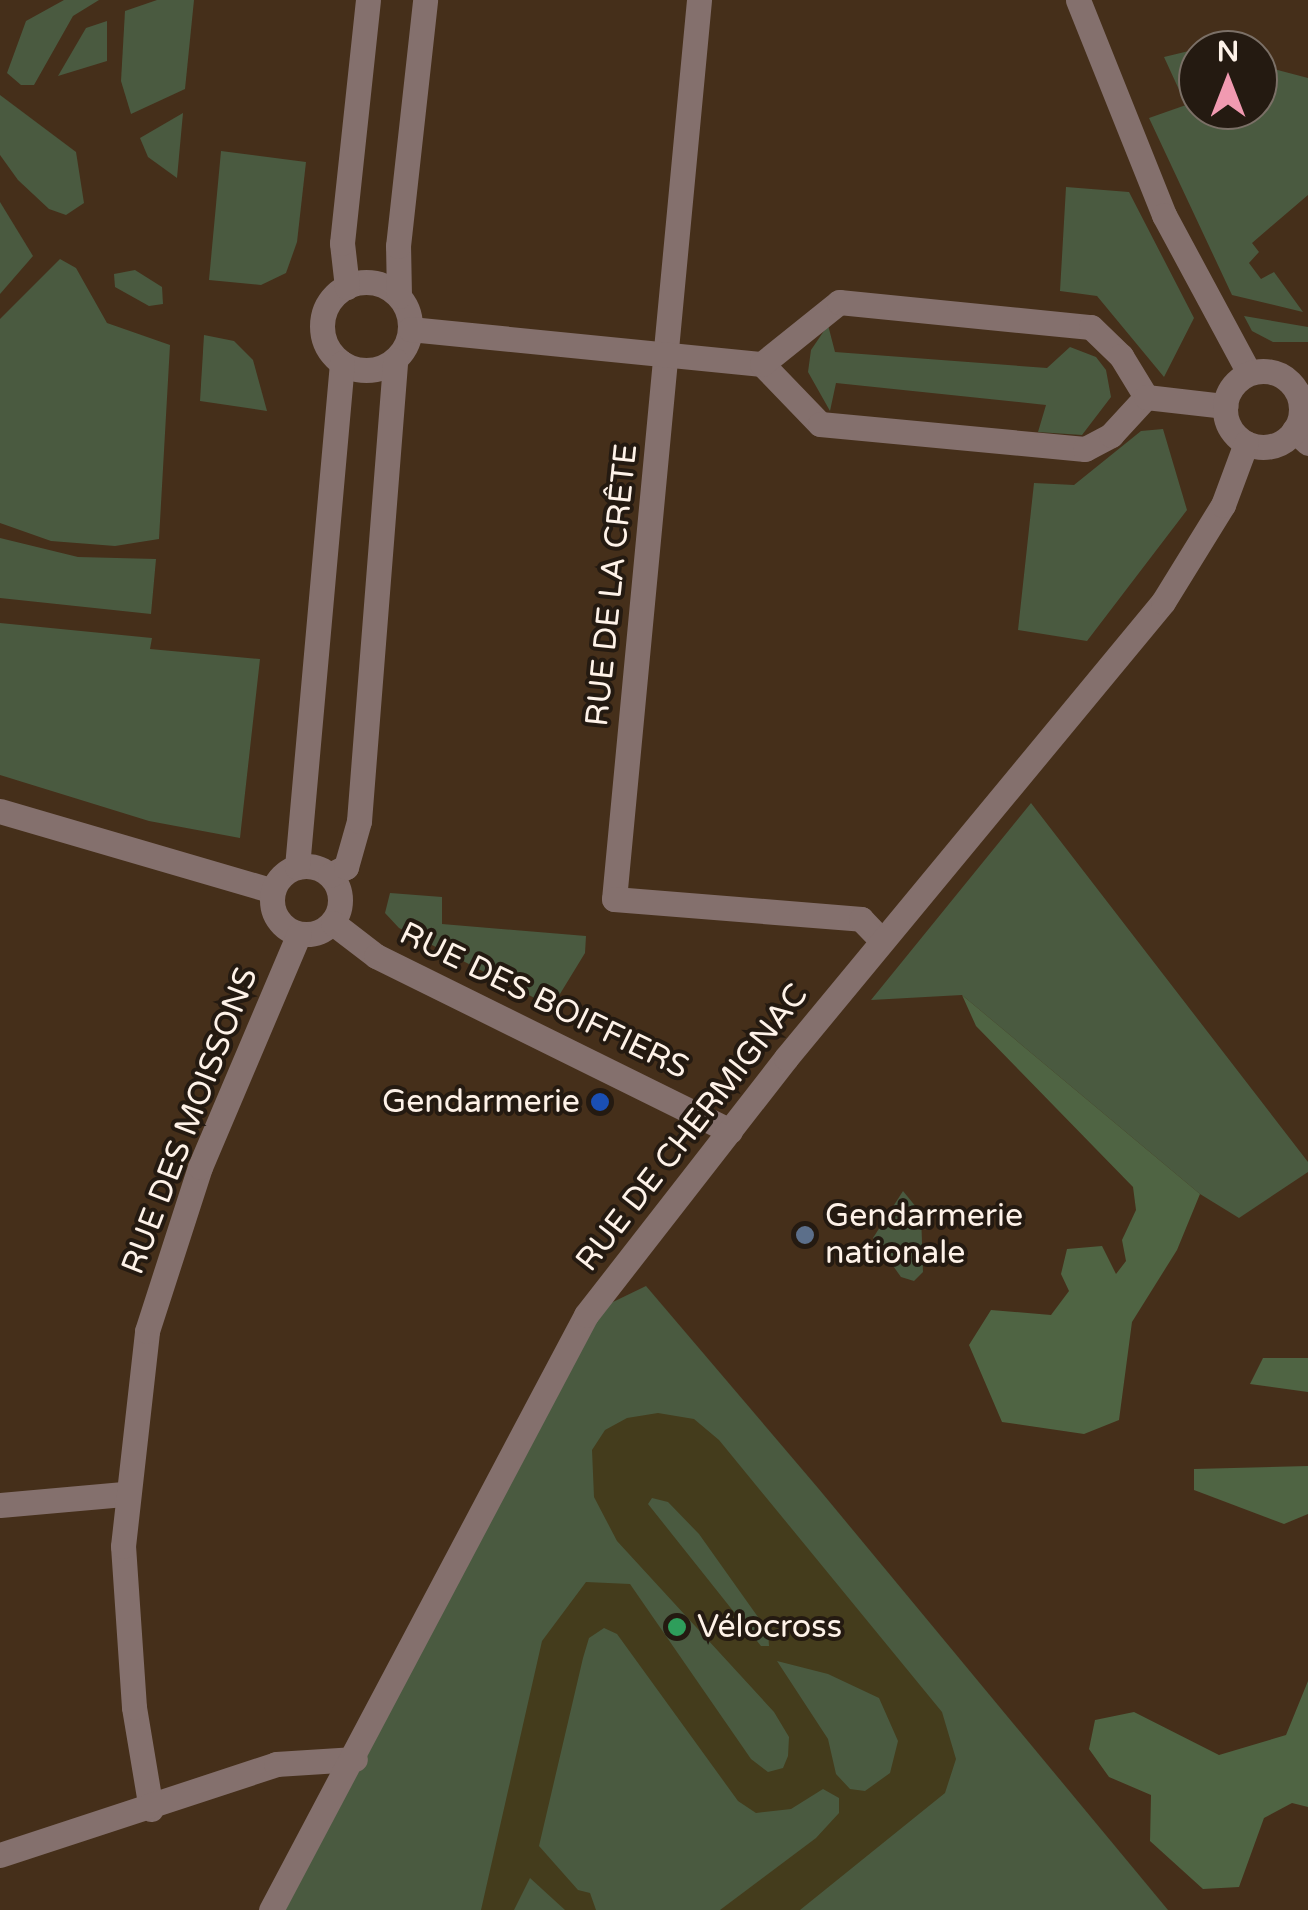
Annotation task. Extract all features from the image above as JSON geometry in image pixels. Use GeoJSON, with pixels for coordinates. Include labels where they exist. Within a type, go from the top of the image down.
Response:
{"type":"FeatureCollection","features":[{"type":"Feature","properties":{"kind":"street"},"geometry":{"type":"LineString","coordinates":[[348,286],[342,244],[368,0]]}},
{"type":"Feature","properties":{"kind":"street"},"geometry":{"type":"LineString","coordinates":[[297,867],[330,875],[346,867],[359,821],[395,360],[410,329],[398,296],[398,246],[426,0]]}},
{"type":"Feature","properties":{"kind":"street","name":"RUE DE LA CRÊTE"},"geometry":{"type":"LineString","coordinates":[[699,0],[614,899],[861,919],[882,941]]}},
{"type":"Feature","properties":{"kind":"street"},"geometry":{"type":"LineString","coordinates":[[1078,0],[1164,216],[1250,374]]}},
{"type":"Feature","properties":{"kind":"street"},"geometry":{"type":"LineString","coordinates":[[395,360],[369,370],[342,362],[324,339],[322,324],[333,297],[348,286],[374,282],[398,296]]}},
{"type":"Feature","properties":{"kind":"street"},"geometry":{"type":"LineString","coordinates":[[762,364],[839,302],[1091,327],[1121,356],[1146,397]]}},
{"type":"Feature","properties":{"kind":"street"},"geometry":{"type":"LineString","coordinates":[[410,329],[762,364],[820,424],[1085,450],[1111,435],[1146,397]]}},
{"type":"Feature","properties":{"kind":"street"},"geometry":{"type":"LineString","coordinates":[[272,891],[297,867],[342,362]]}},
{"type":"Feature","properties":{"kind":"street"},"geometry":{"type":"LineString","coordinates":[[1272,372],[1300,379],[1301,436],[1273,445],[1246,443],[1230,428],[1225,406],[1232,386],[1250,374],[1272,372]]}},
{"type":"Feature","properties":{"kind":"street"},"geometry":{"type":"LineString","coordinates":[[1146,397],[1225,406]]}},
{"type":"Feature","properties":{"kind":"street","name":"RUE DE CHERMIGNAC"},"geometry":{"type":"LineString","coordinates":[[271,1910],[355,1758],[586,1315],[882,941],[1162,602],[1224,506],[1246,443]]}},
{"type":"Feature","properties":{"kind":"street"},"geometry":{"type":"LineString","coordinates":[[0,811],[272,891]]}},
{"type":"Feature","properties":{"kind":"street"},"geometry":{"type":"LineString","coordinates":[[272,891],[280,923],[299,934],[333,923],[341,896],[330,875]]}},
{"type":"Feature","properties":{"kind":"street","name":"RUE DES BOIFFIERS"},"geometry":{"type":"LineString","coordinates":[[333,923],[376,956],[730,1132]]}},
{"type":"Feature","properties":{"kind":"street","name":"RUE DES MOISSONS"},"geometry":{"type":"LineString","coordinates":[[151,1809],[126,1622],[124,1494],[164,1264],[299,934]]}},
{"type":"Feature","properties":{"kind":"street"},"geometry":{"type":"LineString","coordinates":[[0,1505],[124,1494]]}},
{"type":"Feature","properties":{"kind":"street"},"geometry":{"type":"LineString","coordinates":[[0,1855],[151,1809],[276,1764],[355,1758]]}},
{"type":"Feature","properties":{"kind":"green space"},"geometry":{"type":"Polygon","coordinates":[[[64,0],[99,0],[73,16],[34,85],[21,85],[7,73],[26,21],[64,0]]]}},
{"type":"Feature","properties":{"kind":"green space"},"geometry":{"type":"Polygon","coordinates":[[[157,0],[194,0],[185,89],[131,114],[121,81],[125,11],[157,0]]]}},
{"type":"Feature","properties":{"kind":"green space"},"geometry":{"type":"Polygon","coordinates":[[[107,21],[107,61],[58,76],[86,28],[107,21]]]}},
{"type":"Feature","properties":{"kind":"green space"},"geometry":{"type":"Polygon","coordinates":[[[1178,54],[1178,88],[1164,57],[1178,54]]]}},
{"type":"Feature","properties":{"kind":"green space"},"geometry":{"type":"Polygon","coordinates":[[[1278,70],[1308,78],[1308,195],[1252,243],[1259,252],[1249,263],[1261,279],[1274,272],[1303,312],[1232,295],[1149,118],[1178,108],[1178,130],[1278,130],[1278,70]]]}},
{"type":"Feature","properties":{"kind":"green space"},"geometry":{"type":"Polygon","coordinates":[[[0,95],[76,152],[84,203],[66,215],[49,209],[18,180],[0,155],[0,95]]]}},
{"type":"Feature","properties":{"kind":"green space"},"geometry":{"type":"Polygon","coordinates":[[[183,113],[177,178],[148,157],[140,138],[183,113]]]}},
{"type":"Feature","properties":{"kind":"green space"},"geometry":{"type":"Polygon","coordinates":[[[221,151],[306,162],[297,242],[286,273],[261,285],[209,280],[221,151]]]}},
{"type":"Feature","properties":{"kind":"green space"},"geometry":{"type":"Polygon","coordinates":[[[1066,187],[1129,192],[1194,318],[1164,377],[1097,296],[1060,291],[1066,187]]]}},
{"type":"Feature","properties":{"kind":"green space"},"geometry":{"type":"Polygon","coordinates":[[[0,202],[33,256],[0,294],[0,202]]]}},
{"type":"Feature","properties":{"kind":"green space"},"geometry":{"type":"Polygon","coordinates":[[[60,259],[76,268],[107,323],[170,345],[159,539],[115,546],[51,541],[0,523],[0,319],[60,259]]]}},
{"type":"Feature","properties":{"kind":"green space"},"geometry":{"type":"Polygon","coordinates":[[[135,270],[162,287],[163,304],[149,306],[115,287],[114,274],[135,270]]]}},
{"type":"Feature","properties":{"kind":"green space"},"geometry":{"type":"Polygon","coordinates":[[[1244,316],[1308,327],[1308,342],[1273,342],[1252,331],[1244,316]]]}},
{"type":"Feature","properties":{"kind":"green space"},"geometry":{"type":"Polygon","coordinates":[[[828,325],[835,352],[1047,368],[1070,347],[1096,357],[1106,370],[1111,397],[1082,435],[1038,432],[1046,405],[836,383],[830,411],[808,372],[811,350],[828,325]]]}},
{"type":"Feature","properties":{"kind":"green space"},"geometry":{"type":"Polygon","coordinates":[[[204,335],[234,341],[253,360],[267,411],[200,401],[204,335]]]}},
{"type":"Feature","properties":{"kind":"green space"},"geometry":{"type":"Polygon","coordinates":[[[1163,429],[1187,510],[1087,641],[1018,630],[1034,483],[1074,485],[1141,431],[1163,429]]]}},
{"type":"Feature","properties":{"kind":"green space"},"geometry":{"type":"Polygon","coordinates":[[[0,538],[78,557],[156,559],[151,614],[0,598],[0,538]]]}},
{"type":"Feature","properties":{"kind":"green space"},"geometry":{"type":"Polygon","coordinates":[[[0,623],[152,638],[150,649],[260,659],[240,838],[149,821],[0,775],[0,623]]]}},
{"type":"Feature","properties":{"kind":"green space"},"geometry":{"type":"Polygon","coordinates":[[[1031,803],[1308,1162],[1308,1172],[1239,1218],[1200,1194],[962,995],[871,1000],[1031,803]]]}},
{"type":"Feature","properties":{"kind":"green space"},"geometry":{"type":"Polygon","coordinates":[[[390,893],[442,897],[442,924],[586,936],[585,953],[552,1007],[399,928],[385,913],[390,893]]]}},
{"type":"Feature","properties":{"kind":"green space"},"geometry":{"type":"Polygon","coordinates":[[[962,995],[1200,1194],[1177,1250],[1132,1322],[1119,1420],[1084,1434],[1002,1422],[969,1345],[991,1310],[1051,1315],[1069,1291],[1061,1274],[1067,1249],[1102,1246],[1116,1274],[1126,1261],[1122,1240],[1136,1210],[1133,1187],[976,1026],[962,995]]]}},
{"type":"Feature","properties":{"kind":"green space"},"geometry":{"type":"Polygon","coordinates":[[[903,1191],[921,1213],[923,1272],[914,1281],[901,1277],[873,1238],[903,1191]]]}},
{"type":"Feature","properties":{"kind":"green space","name":"Vélocross"},"geometry":{"type":"Polygon","coordinates":[[[646,1286],[1168,1910],[276,1910],[586,1315],[646,1286]]]}},
{"type":"Feature","properties":{"kind":"green space"},"geometry":{"type":"Polygon","coordinates":[[[1263,1358],[1308,1358],[1308,1392],[1250,1384],[1263,1358]]]}},
{"type":"Feature","properties":{"kind":"green space"},"geometry":{"type":"Polygon","coordinates":[[[1308,1466],[1308,1514],[1284,1524],[1194,1490],[1194,1469],[1308,1466]]]}},
{"type":"Feature","properties":{"kind":"green space"},"geometry":{"type":"Polygon","coordinates":[[[1308,1681],[1308,1807],[1292,1803],[1264,1818],[1239,1887],[1203,1889],[1150,1841],[1151,1795],[1109,1777],[1089,1749],[1095,1720],[1134,1712],[1219,1755],[1286,1735],[1308,1681]]]}},
{"type":"Feature","properties":{"kind":"sand"},"geometry":{"type":"Polygon","coordinates":[[[658,1413],[694,1419],[719,1440],[942,1712],[956,1759],[945,1793],[800,1910],[720,1910],[816,1838],[839,1813],[839,1798],[823,1789],[791,1809],[756,1813],[738,1801],[617,1634],[604,1628],[589,1638],[583,1658],[539,1846],[578,1890],[590,1893],[596,1910],[565,1910],[530,1878],[514,1910],[481,1910],[542,1641],[586,1582],[630,1584],[751,1759],[768,1772],[783,1768],[788,1756],[789,1737],[774,1712],[617,1541],[594,1497],[592,1450],[605,1430],[627,1418],[658,1413]],[[652,1498],[648,1504],[761,1646],[769,1646],[768,1631],[699,1534],[668,1502],[652,1498]],[[777,1661],[828,1739],[836,1774],[850,1789],[865,1791],[890,1773],[898,1741],[879,1698],[828,1674],[777,1661]]]}},
{"type":"Feature","properties":{"kind":"place","name":"Gendarmerie"},"geometry":{"type":"Point","coordinates":[600,1102]}},
{"type":"Feature","properties":{"kind":"place","name":"Gendarmerie nationale"},"geometry":{"type":"Point","coordinates":[805,1235]}},
{"type":"Feature","properties":{"kind":"place","name":"Vélocross"},"geometry":{"type":"Point","coordinates":[677,1627]}}]}
